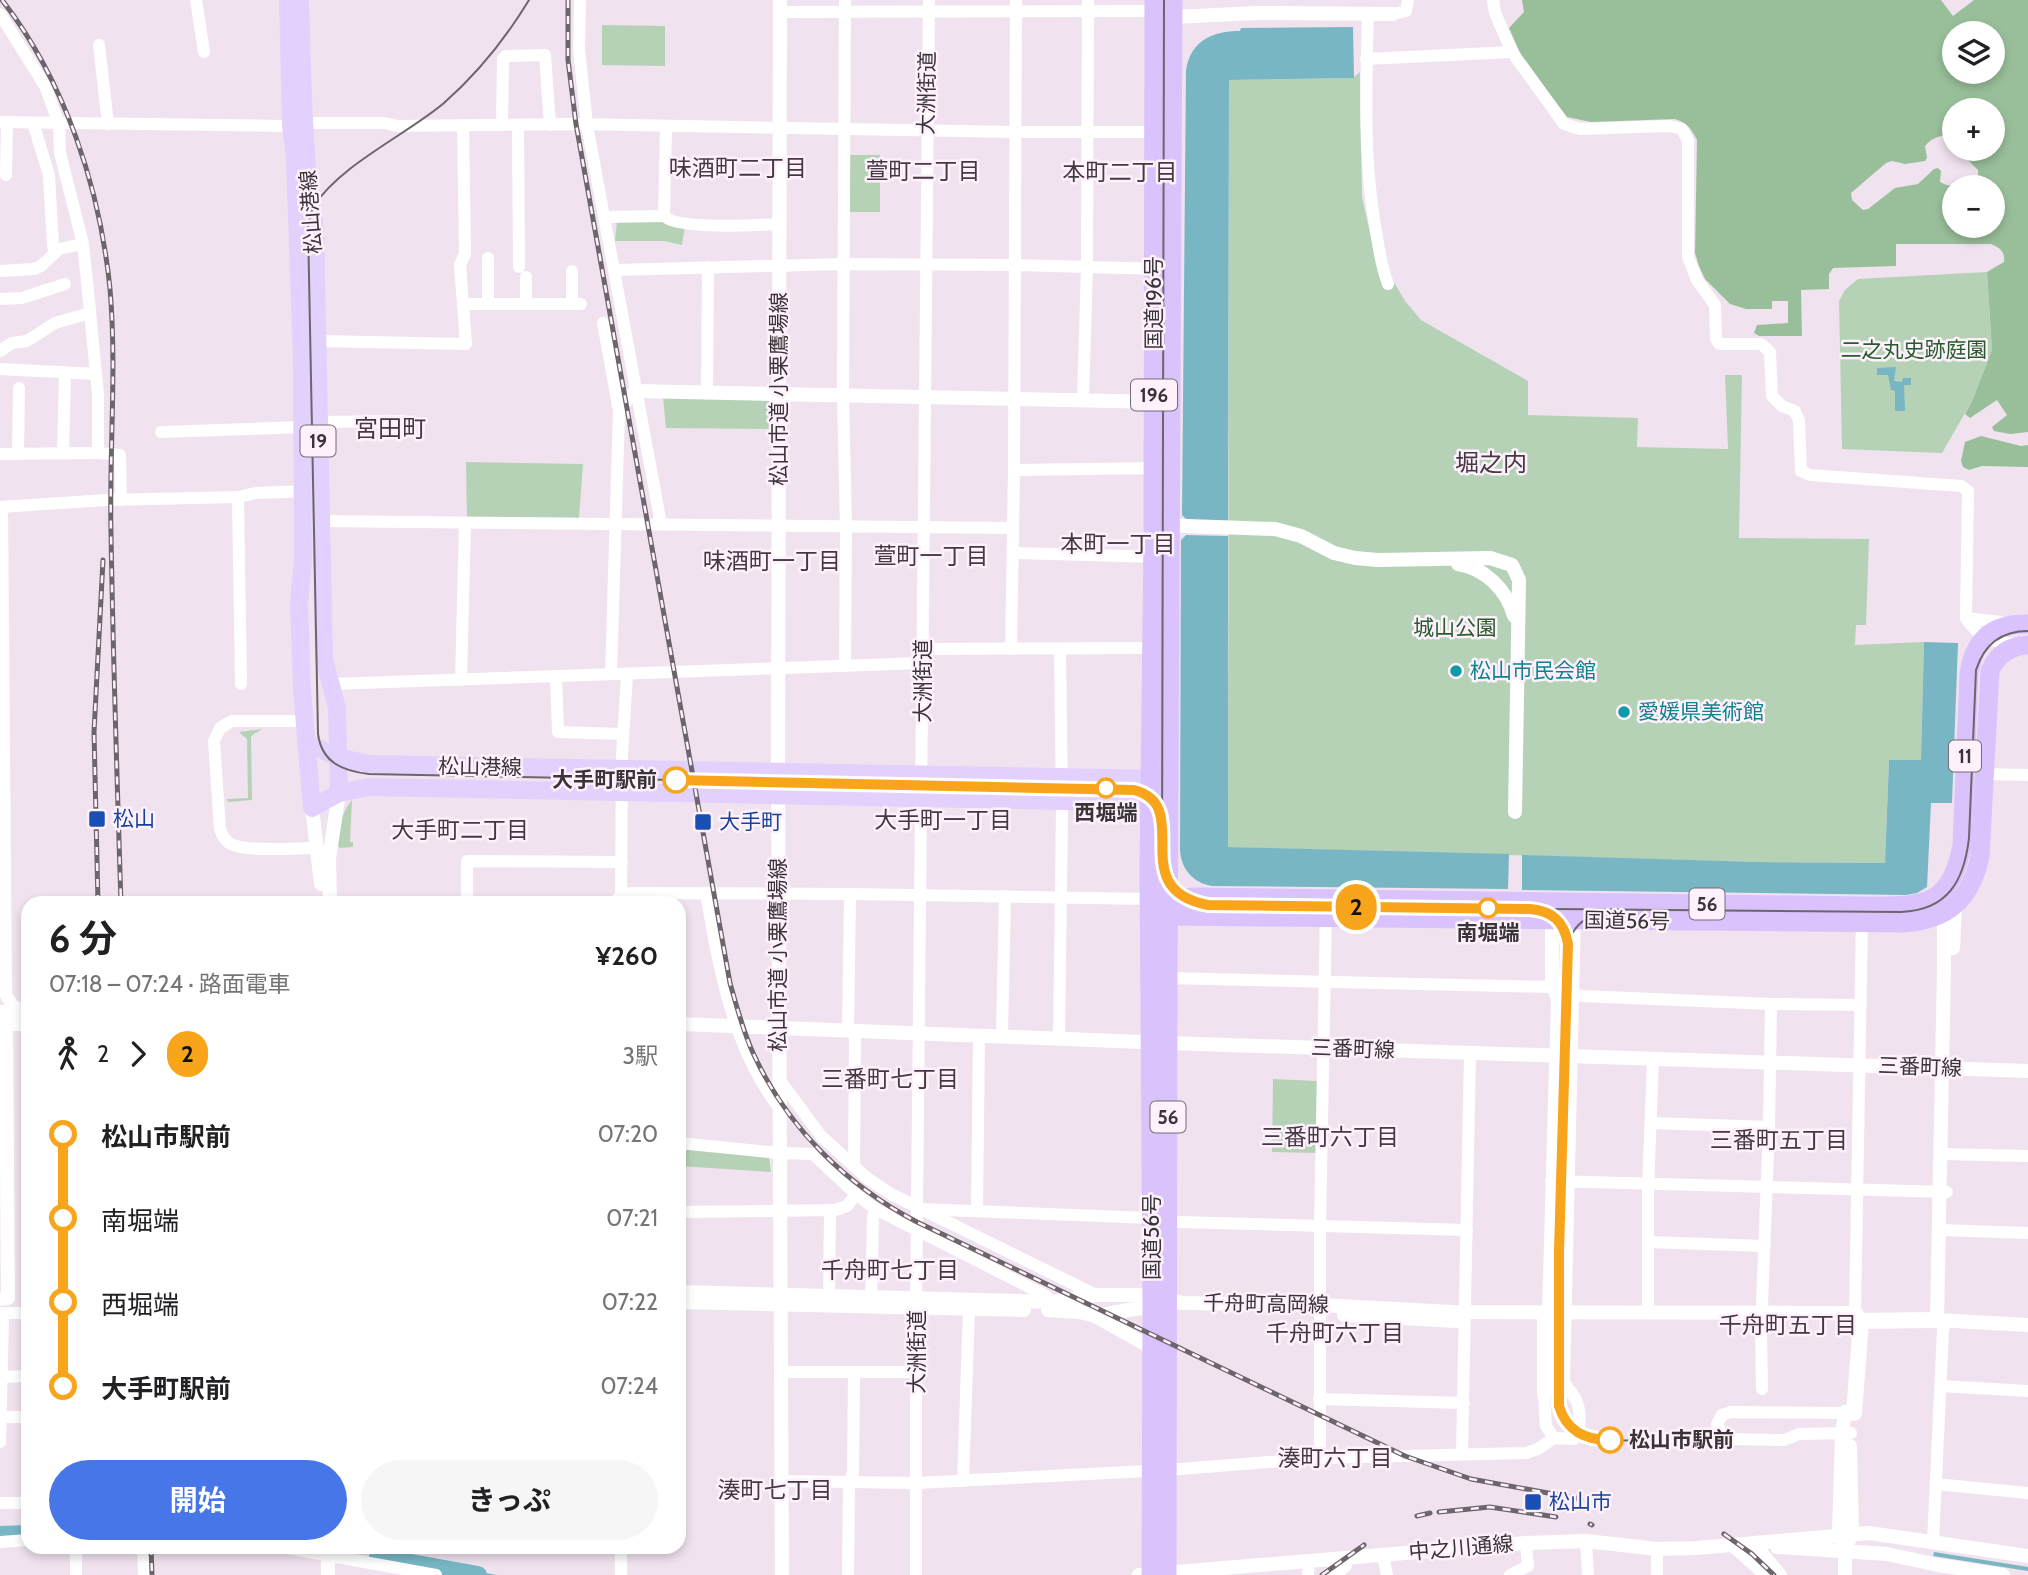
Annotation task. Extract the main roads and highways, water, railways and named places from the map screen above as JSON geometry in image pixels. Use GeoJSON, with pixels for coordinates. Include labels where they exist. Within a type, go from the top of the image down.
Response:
{"type":"FeatureCollection","features":[{"type":"Feature","properties":{"kind":"highway","name":"国道196号"},"geometry":{"type":"LineString","coordinates":[[1154,6],[1163,132],[1162,468],[1170,525],[1162,557],[1161,648],[1150,779],[1150,802],[1162,904]]}},
{"type":"Feature","properties":{"kind":"highway","name":"国道196号"},"geometry":{"type":"LineString","coordinates":[[1163,132],[1173,8]]}},
{"type":"Feature","properties":{"kind":"highway","name":"11"},"geometry":{"type":"LineString","coordinates":[[1946,905],[1962,845],[1969,674],[1975,651],[1984,638],[2000,628],[2022,624]]}},
{"type":"Feature","properties":{"kind":"highway","name":"11"},"geometry":{"type":"LineString","coordinates":[[1946,905],[1971,882],[1980,856],[1990,671],[1996,659],[2006,651],[2026,645]]}},
{"type":"Feature","properties":{"kind":"highway","name":"国道196号"},"geometry":{"type":"LineString","coordinates":[[1161,648],[1170,779],[1169,869],[1162,904]]}},
{"type":"Feature","properties":{"kind":"highway"},"geometry":{"type":"LineString","coordinates":[[1169,869],[1177,884],[1195,897]]}},
{"type":"Feature","properties":{"kind":"highway","name":"国道56号"},"geometry":{"type":"LineString","coordinates":[[1162,904],[1195,897],[1326,908]]}},
{"type":"Feature","properties":{"kind":"highway","name":"国道56号"},"geometry":{"type":"LineString","coordinates":[[1162,904],[1863,915],[1918,923],[1946,905]]}},
{"type":"Feature","properties":{"kind":"highway","name":"国道56号"},"geometry":{"type":"LineString","coordinates":[[1159,1043],[1167,978],[1162,904]]}},
{"type":"Feature","properties":{"kind":"highway","name":"国道56号"},"geometry":{"type":"LineString","coordinates":[[1156,1574],[1162,904]]}},
{"type":"Feature","properties":{"kind":"highway","name":"国道56号"},"geometry":{"type":"LineString","coordinates":[[1159,1471],[1152,1348],[1160,1305]]}},
{"type":"Feature","properties":{"kind":"main road","name":"松山港線"},"geometry":{"type":"LineString","coordinates":[[288,0],[298,124],[315,229],[317,341],[310,424]]}},
{"type":"Feature","properties":{"kind":"main road","name":"松山港線"},"geometry":{"type":"LineString","coordinates":[[300,0],[296,172],[310,424],[311,521],[324,659],[337,708],[338,793]]}},
{"type":"Feature","properties":{"kind":"main road","name":"松山港線"},"geometry":{"type":"LineString","coordinates":[[311,521],[303,560],[299,603],[302,689],[312,808],[338,793],[369,787],[1170,803]]}},
{"type":"Feature","properties":{"kind":"main road"},"geometry":{"type":"LineString","coordinates":[[302,689],[331,684]]}},
{"type":"Feature","properties":{"kind":"main road"},"geometry":{"type":"LineString","coordinates":[[305,721],[337,757]]}},
{"type":"Feature","properties":{"kind":"main road","name":"松山港線"},"geometry":{"type":"LineString","coordinates":[[306,742],[337,757],[369,764],[1170,779]]}},
{"type":"Feature","properties":{"kind":"main road"},"geometry":{"type":"LineString","coordinates":[[1849,1413],[1856,1319],[1941,1316]]}},
{"type":"Feature","properties":{"kind":"water"},"geometry":{"type":"Polygon","coordinates":[[[1353,27],[1354,78],[1229,80],[1228,521],[1187,520],[1182,515],[1186,70],[1189,60],[1198,44],[1205,39],[1212,35],[1240,31],[1241,28],[1353,27]]]}},
{"type":"Feature","properties":{"kind":"water"},"geometry":{"type":"Polygon","coordinates":[[[1896,367],[1894,381],[1902,382],[1903,378],[1911,378],[1911,385],[1904,385],[1905,411],[1895,411],[1895,391],[1891,390],[1888,375],[1877,375],[1877,368],[1896,367]]]}},
{"type":"Feature","properties":{"kind":"water"},"geometry":{"type":"Polygon","coordinates":[[[1186,535],[1228,536],[1228,847],[1509,854],[1508,889],[1212,886],[1199,882],[1189,874],[1180,850],[1181,540],[1186,535]]]}},
{"type":"Feature","properties":{"kind":"water"},"geometry":{"type":"Polygon","coordinates":[[[1924,642],[1958,643],[1952,803],[1931,803],[1927,887],[1906,895],[1522,890],[1522,855],[1885,863],[1889,760],[1921,760],[1924,642]]]}},
{"type":"Feature","properties":{"kind":"water"},"geometry":{"type":"Polygon","coordinates":[[[1934,1552],[2028,1567],[2028,1571],[1933,1556],[1934,1552]]]}},
{"type":"Feature","properties":{"kind":"water"},"geometry":{"type":"Polygon","coordinates":[[[415,1561],[497,1575],[460,1575],[415,1567],[415,1561]]]}},
{"type":"Feature","properties":{"kind":"waterway"},"geometry":{"type":"LineString","coordinates":[[0,1535],[21,1534]]}},
{"type":"Feature","properties":{"kind":"waterway"},"geometry":{"type":"LineString","coordinates":[[378,1557],[478,1575]]}},
{"type":"Feature","properties":{"kind":"tram line"},"geometry":{"type":"LineString","coordinates":[[529,0],[490,55],[456,92],[429,115],[340,177],[325,191],[311,213],[308,226],[318,734],[320,744],[329,759],[342,768],[369,774],[1130,789],[1150,797],[1161,815]]}},
{"type":"Feature","properties":{"kind":"tram line"},"geometry":{"type":"LineString","coordinates":[[1164,0],[1162,861],[1171,886],[1183,896],[1208,906],[1901,912],[1931,906],[1942,899],[1958,880],[1967,853],[1976,670],[1979,661],[1995,641],[2010,634],[2028,631]]}},
{"type":"Feature","properties":{"kind":"tram line","name":"2"},"geometry":{"type":"LineString","coordinates":[[676,780],[1134,790],[1150,797],[1158,808],[1162,818],[1164,871],[1176,893],[1193,902],[1208,905],[1530,909],[1541,910],[1559,920],[1568,944],[1559,1251],[1559,1406],[1571,1428],[1583,1436],[1610,1440]]}},
{"type":"Feature","properties":{"kind":"tram line"},"geometry":{"type":"LineString","coordinates":[[1541,910],[1560,923],[1568,944],[1559,1251],[1559,1406],[1565,1420],[1585,1435],[1611,1440],[1653,1440]]}},
{"type":"Feature","properties":{"kind":"tram line"},"geometry":{"type":"LineString","coordinates":[[1568,944],[1578,925],[1596,914]]}},
{"type":"Feature","properties":{"kind":"railway"},"geometry":{"type":"LineString","coordinates":[[2,0],[44,65],[61,100],[88,175],[105,251],[113,350],[111,533],[121,896]]}},
{"type":"Feature","properties":{"kind":"railway"},"geometry":{"type":"LineString","coordinates":[[568,0],[568,60],[576,124],[730,983],[750,1046],[784,1107],[802,1130],[843,1172],[866,1191],[917,1222],[1405,1456],[1471,1479],[1581,1499]]}},
{"type":"Feature","properties":{"kind":"railway"},"geometry":{"type":"LineString","coordinates":[[98,896],[94,732],[103,560]]}},
{"type":"Feature","properties":{"kind":"railway"},"geometry":{"type":"LineString","coordinates":[[1439,1512],[1490,1507],[1556,1517]]}},
{"type":"Feature","properties":{"kind":"railway"},"geometry":{"type":"LineString","coordinates":[[1417,1516],[1430,1513]]}},
{"type":"Feature","properties":{"kind":"railway"},"geometry":{"type":"LineString","coordinates":[[1724,1534],[1752,1554],[1774,1575]]}},
{"type":"Feature","properties":{"kind":"railway"},"geometry":{"type":"LineString","coordinates":[[1322,1575],[1364,1545]]}},
{"type":"Feature","properties":{"kind":"railway"},"geometry":{"type":"LineString","coordinates":[[151,1554],[152,1575]]}},
{"type":"Feature","properties":{"kind":"place","name":"松山市民会館"},"geometry":{"type":"Point","coordinates":[1456,671]}},
{"type":"Feature","properties":{"kind":"place","name":"愛媛県美術館"},"geometry":{"type":"Point","coordinates":[1624,712]}},
{"type":"Feature","properties":{"kind":"place","name":"大手町駅前"},"geometry":{"type":"Point","coordinates":[676,780]}},
{"type":"Feature","properties":{"kind":"place","name":"西堀端"},"geometry":{"type":"Point","coordinates":[1106,788]}},
{"type":"Feature","properties":{"kind":"place","name":"松山"},"geometry":{"type":"Point","coordinates":[97,819]}},
{"type":"Feature","properties":{"kind":"place","name":"大手町"},"geometry":{"type":"Point","coordinates":[703,822]}},
{"type":"Feature","properties":{"kind":"place","name":"南堀端"},"geometry":{"type":"Point","coordinates":[1488,908]}},
{"type":"Feature","properties":{"kind":"place","name":"松山市駅前"},"geometry":{"type":"Point","coordinates":[1610,1440]}},
{"type":"Feature","properties":{"kind":"place","name":"松山市"},"geometry":{"type":"Point","coordinates":[1533,1502]}},
{"type":"Feature","properties":{"kind":"district","name":"味酒町二丁目"},"geometry":{"type":"Point","coordinates":[738,168]}},
{"type":"Feature","properties":{"kind":"district","name":"萱町二丁目"},"geometry":{"type":"Point","coordinates":[923,171]}},
{"type":"Feature","properties":{"kind":"district","name":"本町二丁目"},"geometry":{"type":"Point","coordinates":[1120,172]}},
{"type":"Feature","properties":{"kind":"district","name":"宮田町"},"geometry":{"type":"Point","coordinates":[390,429]}},
{"type":"Feature","properties":{"kind":"district","name":"堀之内"},"geometry":{"type":"Point","coordinates":[1491,463]}},
{"type":"Feature","properties":{"kind":"district","name":"本町一丁目"},"geometry":{"type":"Point","coordinates":[1118,544]}},
{"type":"Feature","properties":{"kind":"district","name":"萱町一丁目"},"geometry":{"type":"Point","coordinates":[931,556]}},
{"type":"Feature","properties":{"kind":"district","name":"味酒町一丁目"},"geometry":{"type":"Point","coordinates":[772,561]}},
{"type":"Feature","properties":{"kind":"district","name":"大手町一丁目"},"geometry":{"type":"Point","coordinates":[943,820]}},
{"type":"Feature","properties":{"kind":"district","name":"大手町二丁目"},"geometry":{"type":"Point","coordinates":[460,830]}},
{"type":"Feature","properties":{"kind":"district","name":"三番町七丁目"},"geometry":{"type":"Point","coordinates":[890,1079]}},
{"type":"Feature","properties":{"kind":"district","name":"三番町六丁目"},"geometry":{"type":"Point","coordinates":[1330,1137]}},
{"type":"Feature","properties":{"kind":"district","name":"三番町五丁目"},"geometry":{"type":"Point","coordinates":[1779,1140]}},
{"type":"Feature","properties":{"kind":"district","name":"千舟町七丁目"},"geometry":{"type":"Point","coordinates":[890,1270]}},
{"type":"Feature","properties":{"kind":"district","name":"千舟町五丁目"},"geometry":{"type":"Point","coordinates":[1788,1325]}},
{"type":"Feature","properties":{"kind":"district","name":"千舟町六丁目"},"geometry":{"type":"Point","coordinates":[1335,1333]}},
{"type":"Feature","properties":{"kind":"district","name":"湊町六丁目"},"geometry":{"type":"Point","coordinates":[1335,1458]}},
{"type":"Feature","properties":{"kind":"district","name":"湊町七丁目"},"geometry":{"type":"Point","coordinates":[775,1490]}},
{"type":"Feature","properties":{"kind":"park label","name":"二之丸史跡庭園"},"geometry":{"type":"Point","coordinates":[1914,350]}},
{"type":"Feature","properties":{"kind":"park label","name":"城山公園"},"geometry":{"type":"Point","coordinates":[1455,628]}}]}
